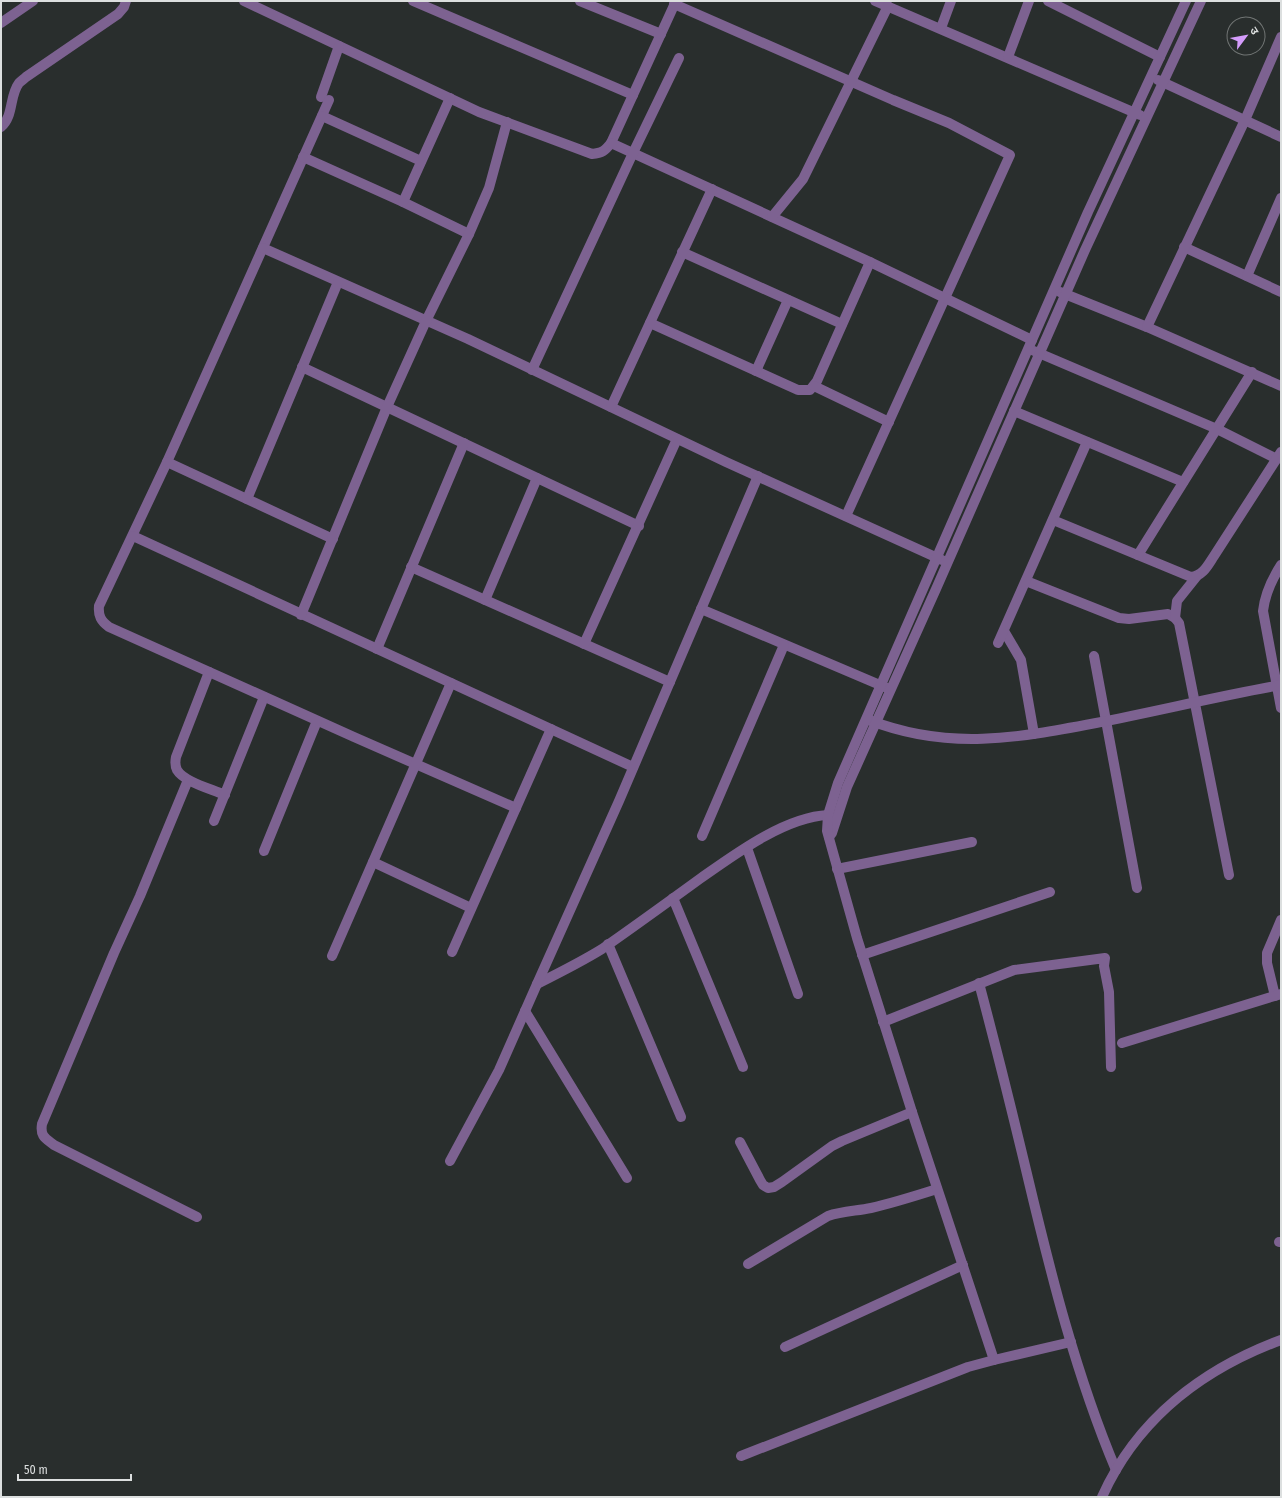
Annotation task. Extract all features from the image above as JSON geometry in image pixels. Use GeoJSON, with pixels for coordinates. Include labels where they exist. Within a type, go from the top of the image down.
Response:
{"type":"FeatureCollection","features":[{"type":"Feature","properties":{"kind":"street"},"geometry":{"type":"LineString","coordinates":[[1,23],[33,1]]}},
{"type":"Feature","properties":{"kind":"street"},"geometry":{"type":"LineString","coordinates":[[1,127],[9,115],[19,83],[118,14],[124,7],[126,1]]}},
{"type":"Feature","properties":{"kind":"street"},"geometry":{"type":"LineString","coordinates":[[244,1],[479,112],[592,154],[601,154],[611,143],[675,3],[851,82],[949,123],[1010,155],[846,516]]}},
{"type":"Feature","properties":{"kind":"street"},"geometry":{"type":"LineString","coordinates":[[413,1],[633,95]]}},
{"type":"Feature","properties":{"kind":"street"},"geometry":{"type":"LineString","coordinates":[[580,1],[661,34]]}},
{"type":"Feature","properties":{"kind":"street"},"geometry":{"type":"LineString","coordinates":[[875,1],[941,28],[1147,118]]}},
{"type":"Feature","properties":{"kind":"street"},"geometry":{"type":"LineString","coordinates":[[941,28],[951,1]]}},
{"type":"Feature","properties":{"kind":"street"},"geometry":{"type":"LineString","coordinates":[[1008,57],[1029,1]]}},
{"type":"Feature","properties":{"kind":"street"},"geometry":{"type":"LineString","coordinates":[[1048,1],[1160,57]]}},
{"type":"Feature","properties":{"kind":"street"},"geometry":{"type":"LineString","coordinates":[[994,1360],[937,1189],[862,955],[827,831],[828,815],[838,783],[1030,344],[1186,1]]}},
{"type":"Feature","properties":{"kind":"street"},"geometry":{"type":"LineString","coordinates":[[829,837],[832,833],[847,787],[875,723],[948,562],[1066,294],[1201,1]]}},
{"type":"Feature","properties":{"kind":"street"},"geometry":{"type":"LineString","coordinates":[[772,217],[803,179],[888,6]]}},
{"type":"Feature","properties":{"kind":"street"},"geometry":{"type":"LineString","coordinates":[[1147,327],[1245,120],[1281,38]]}},
{"type":"Feature","properties":{"kind":"street"},"geometry":{"type":"LineString","coordinates":[[339,46],[325,98],[322,116],[167,462],[99,606],[98,613],[103,622],[109,627],[516,808]]}},
{"type":"Feature","properties":{"kind":"street"},"geometry":{"type":"LineString","coordinates":[[532,370],[679,58]]}},
{"type":"Feature","properties":{"kind":"street"},"geometry":{"type":"LineString","coordinates":[[1151,76],[1281,137]]}},
{"type":"Feature","properties":{"kind":"street"},"geometry":{"type":"LineString","coordinates":[[403,202],[450,98]]}},
{"type":"Feature","properties":{"kind":"street"},"geometry":{"type":"LineString","coordinates":[[322,116],[421,161]]}},
{"type":"Feature","properties":{"kind":"street"},"geometry":{"type":"LineString","coordinates":[[301,615],[387,407],[426,321],[469,234],[489,188],[507,122]]}},
{"type":"Feature","properties":{"kind":"street"},"geometry":{"type":"LineString","coordinates":[[611,143],[870,262],[944,298],[1030,344],[1040,354],[1279,455],[1218,550],[1177,602],[1175,618]]}},
{"type":"Feature","properties":{"kind":"street"},"geometry":{"type":"LineString","coordinates":[[304,157],[469,234]]}},
{"type":"Feature","properties":{"kind":"street"},"geometry":{"type":"LineString","coordinates":[[611,407],[712,189]]}},
{"type":"Feature","properties":{"kind":"street"},"geometry":{"type":"LineString","coordinates":[[1247,276],[1281,198]]}},
{"type":"Feature","properties":{"kind":"street"},"geometry":{"type":"LineString","coordinates":[[1184,247],[1281,292]]}},
{"type":"Feature","properties":{"kind":"street"},"geometry":{"type":"LineString","coordinates":[[263,248],[426,321],[677,439],[948,562]]}},
{"type":"Feature","properties":{"kind":"street"},"geometry":{"type":"LineString","coordinates":[[682,252],[842,324]]}},
{"type":"Feature","properties":{"kind":"street"},"geometry":{"type":"LineString","coordinates":[[650,323],[798,390],[810,390],[814,386],[870,262]]}},
{"type":"Feature","properties":{"kind":"street"},"geometry":{"type":"LineString","coordinates":[[247,499],[338,282]]}},
{"type":"Feature","properties":{"kind":"street"},"geometry":{"type":"LineString","coordinates":[[1054,290],[1147,327],[1281,386]]}},
{"type":"Feature","properties":{"kind":"street"},"geometry":{"type":"LineString","coordinates":[[756,371],[788,300]]}},
{"type":"Feature","properties":{"kind":"street"},"geometry":{"type":"LineString","coordinates":[[302,367],[639,526]]}},
{"type":"Feature","properties":{"kind":"street"},"geometry":{"type":"LineString","coordinates":[[1138,555],[1252,372]]}},
{"type":"Feature","properties":{"kind":"street"},"geometry":{"type":"LineString","coordinates":[[814,386],[889,422]]}},
{"type":"Feature","properties":{"kind":"street"},"geometry":{"type":"LineString","coordinates":[[1014,411],[1183,482]]}},
{"type":"Feature","properties":{"kind":"street"},"geometry":{"type":"LineString","coordinates":[[584,644],[639,526],[677,439]]}},
{"type":"Feature","properties":{"kind":"street"},"geometry":{"type":"LineString","coordinates":[[998,643],[1087,442]]}},
{"type":"Feature","properties":{"kind":"street"},"geometry":{"type":"LineString","coordinates":[[377,649],[464,443]]}},
{"type":"Feature","properties":{"kind":"street"},"geometry":{"type":"LineString","coordinates":[[167,462],[333,539]]}},
{"type":"Feature","properties":{"kind":"street"},"geometry":{"type":"LineString","coordinates":[[450,1161],[499,1070],[633,767],[758,476]]}},
{"type":"Feature","properties":{"kind":"street"},"geometry":{"type":"LineString","coordinates":[[485,600],[537,478]]}},
{"type":"Feature","properties":{"kind":"street"},"geometry":{"type":"LineString","coordinates":[[1053,520],[1191,577],[1197,576]]}},
{"type":"Feature","properties":{"kind":"street"},"geometry":{"type":"LineString","coordinates":[[133,536],[301,615],[633,767]]}},
{"type":"Feature","properties":{"kind":"street"},"geometry":{"type":"LineString","coordinates":[[1281,565],[1268,588],[1264,600],[1263,611],[1279,685],[1281,708]]}},
{"type":"Feature","properties":{"kind":"street"},"geometry":{"type":"LineString","coordinates":[[411,568],[670,682]]}},
{"type":"Feature","properties":{"kind":"street"},"geometry":{"type":"LineString","coordinates":[[1026,581],[1119,618],[1128,619],[1168,614],[1175,618],[1179,623],[1196,702],[1229,875]]}},
{"type":"Feature","properties":{"kind":"street"},"geometry":{"type":"LineString","coordinates":[[701,609],[890,690]]}},
{"type":"Feature","properties":{"kind":"street"},"geometry":{"type":"LineString","coordinates":[[1004,631],[1021,660],[1034,734]]}},
{"type":"Feature","properties":{"kind":"street"},"geometry":{"type":"LineString","coordinates":[[702,836],[784,645]]}},
{"type":"Feature","properties":{"kind":"street"},"geometry":{"type":"LineString","coordinates":[[1094,656],[1137,888]]}},
{"type":"Feature","properties":{"kind":"street"},"geometry":{"type":"LineString","coordinates":[[209,672],[176,757],[175,765],[177,770],[188,780],[225,795]]}},
{"type":"Feature","properties":{"kind":"street"},"geometry":{"type":"LineString","coordinates":[[332,956],[451,683]]}},
{"type":"Feature","properties":{"kind":"street"},"geometry":{"type":"LineString","coordinates":[[866,719],[913,734],[938,738],[980,740],[1006,738],[1106,721],[1279,685]]}},
{"type":"Feature","properties":{"kind":"street"},"geometry":{"type":"LineString","coordinates":[[214,821],[264,697]]}},
{"type":"Feature","properties":{"kind":"street"},"geometry":{"type":"LineString","coordinates":[[264,851],[316,720]]}},
{"type":"Feature","properties":{"kind":"street"},"geometry":{"type":"LineString","coordinates":[[452,952],[551,729]]}},
{"type":"Feature","properties":{"kind":"street"},"geometry":{"type":"LineString","coordinates":[[188,780],[42,1124],[41,1131],[54,1145],[197,1217]]}},
{"type":"Feature","properties":{"kind":"street"},"geometry":{"type":"LineString","coordinates":[[537,984],[587,958],[747,848],[798,821],[813,816],[828,815]]}},
{"type":"Feature","properties":{"kind":"street"},"geometry":{"type":"LineString","coordinates":[[837,869],[972,842]]}},
{"type":"Feature","properties":{"kind":"street"},"geometry":{"type":"LineString","coordinates":[[747,848],[798,994]]}},
{"type":"Feature","properties":{"kind":"street"},"geometry":{"type":"LineString","coordinates":[[373,862],[471,908]]}},
{"type":"Feature","properties":{"kind":"street"},"geometry":{"type":"LineString","coordinates":[[862,955],[1050,892]]}},
{"type":"Feature","properties":{"kind":"street"},"geometry":{"type":"LineString","coordinates":[[673,898],[743,1068]]}},
{"type":"Feature","properties":{"kind":"street"},"geometry":{"type":"LineString","coordinates":[[1122,1043],[1278,995],[1267,963],[1267,953],[1281,920]]}},
{"type":"Feature","properties":{"kind":"street"},"geometry":{"type":"LineString","coordinates":[[608,944],[681,1117]]}},
{"type":"Feature","properties":{"kind":"street"},"geometry":{"type":"LineString","coordinates":[[883,1022],[1014,970],[1105,958],[1104,966],[1109,992],[1111,1066]]}},
{"type":"Feature","properties":{"kind":"street"},"geometry":{"type":"LineString","coordinates":[[979,984],[1000,1059],[1052,1276],[1071,1342],[1102,1436],[1116,1470]]}},
{"type":"Feature","properties":{"kind":"street"},"geometry":{"type":"LineString","coordinates":[[525,1011],[627,1178]]}},
{"type":"Feature","properties":{"kind":"street"},"geometry":{"type":"LineString","coordinates":[[740,1142],[763,1185],[768,1188],[774,1187],[832,1146],[912,1112]]}},
{"type":"Feature","properties":{"kind":"street"},"geometry":{"type":"LineString","coordinates":[[748,1264],[828,1216],[838,1212],[886,1205],[937,1189]]}},
{"type":"Feature","properties":{"kind":"street"},"geometry":{"type":"LineString","coordinates":[[785,1347],[963,1266]]}},
{"type":"Feature","properties":{"kind":"street"},"geometry":{"type":"LineString","coordinates":[[1102,1497],[1116,1470],[1134,1444],[1158,1414],[1183,1392],[1234,1360],[1281,1340]]}},
{"type":"Feature","properties":{"kind":"street"},"geometry":{"type":"LineString","coordinates":[[741,1456],[949,1375],[994,1360],[1071,1342]]}}]}
